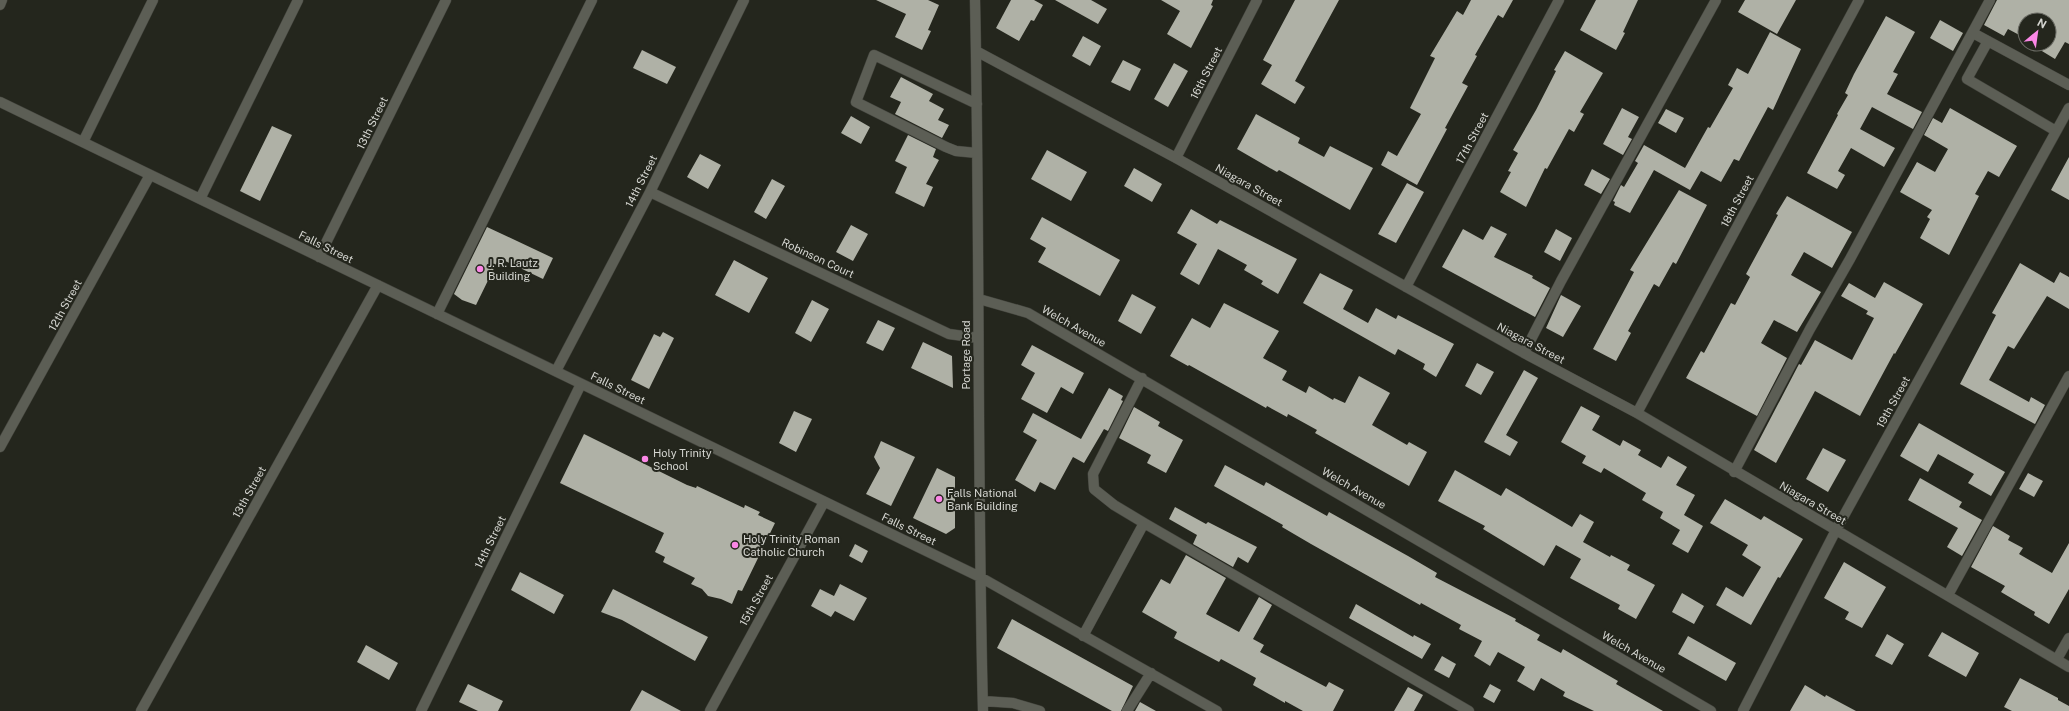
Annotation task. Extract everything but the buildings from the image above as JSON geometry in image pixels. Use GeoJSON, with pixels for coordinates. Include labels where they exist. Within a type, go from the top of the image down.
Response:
{"type":"FeatureCollection","features":[{"type":"Feature","properties":{"kind":"street"},"geometry":{"type":"LineString","coordinates":[[0,5],[2,0]]}},
{"type":"Feature","properties":{"kind":"street"},"geometry":{"type":"LineString","coordinates":[[83,142],[153,0]]}},
{"type":"Feature","properties":{"kind":"street"},"geometry":{"type":"LineString","coordinates":[[200,199],[298,0]]}},
{"type":"Feature","properties":{"kind":"street","name":"13th Street"},"geometry":{"type":"LineString","coordinates":[[320,257],[446,0]]}},
{"type":"Feature","properties":{"kind":"street"},"geometry":{"type":"LineString","coordinates":[[437,314],[592,0]]}},
{"type":"Feature","properties":{"kind":"street","name":"14th Street"},"geometry":{"type":"LineString","coordinates":[[556,371],[650,192],[744,0]]}},
{"type":"Feature","properties":{"kind":"street","name":"Portage Road"},"geometry":{"type":"LineString","coordinates":[[975,0],[979,299],[980,577],[983,706]]}},
{"type":"Feature","properties":{"kind":"street","name":"16th Street"},"geometry":{"type":"LineString","coordinates":[[1176,158],[1257,0]]}},
{"type":"Feature","properties":{"kind":"street","name":"17th Street"},"geometry":{"type":"LineString","coordinates":[[1406,287],[1559,0]]}},
{"type":"Feature","properties":{"kind":"street"},"geometry":{"type":"LineString","coordinates":[[1524,353],[1716,0]]}},
{"type":"Feature","properties":{"kind":"street","name":"18th Street"},"geometry":{"type":"LineString","coordinates":[[1637,413],[1859,0]]}},
{"type":"Feature","properties":{"kind":"street"},"geometry":{"type":"LineString","coordinates":[[1734,472],[1810,329],[1850,259],[1990,0]]}},
{"type":"Feature","properties":{"kind":"street"},"geometry":{"type":"LineString","coordinates":[[1972,33],[2069,85]]}},
{"type":"Feature","properties":{"kind":"street"},"geometry":{"type":"LineString","coordinates":[[1988,41],[1967,79],[2056,131]]}},
{"type":"Feature","properties":{"kind":"street","name":"Niagara Street"},"geometry":{"type":"LineString","coordinates":[[976,51],[1176,158],[1524,353],[1637,413],[1734,472],[1948,595],[2069,667]]}},
{"type":"Feature","properties":{"kind":"street"},"geometry":{"type":"LineString","coordinates":[[977,104],[874,55],[856,102],[946,147],[963,152],[977,153]]}},
{"type":"Feature","properties":{"kind":"street","name":"Falls Street"},"geometry":{"type":"LineString","coordinates":[[0,102],[980,577],[1217,711]]}},
{"type":"Feature","properties":{"kind":"street","name":"19th Street"},"geometry":{"type":"LineString","coordinates":[[1743,711],[1836,530],[2069,108]]}},
{"type":"Feature","properties":{"kind":"street","name":"12th Street"},"geometry":{"type":"LineString","coordinates":[[0,447],[150,175]]}},
{"type":"Feature","properties":{"kind":"street","name":"Robinson Court"},"geometry":{"type":"LineString","coordinates":[[650,192],[949,334],[978,338]]}},
{"type":"Feature","properties":{"kind":"street","name":"13th Street"},"geometry":{"type":"LineString","coordinates":[[142,711],[378,285]]}},
{"type":"Feature","properties":{"kind":"street","name":"Welch Avenue"},"geometry":{"type":"LineString","coordinates":[[979,299],[1028,313],[1712,711]]}},
{"type":"Feature","properties":{"kind":"street"},"geometry":{"type":"LineString","coordinates":[[1948,595],[2069,376]]}},
{"type":"Feature","properties":{"kind":"street"},"geometry":{"type":"LineString","coordinates":[[1142,378],[1093,474],[1094,489],[1114,505],[1144,523],[1469,711]]}},
{"type":"Feature","properties":{"kind":"street","name":"14th Street"},"geometry":{"type":"LineString","coordinates":[[421,711],[581,384]]}},
{"type":"Feature","properties":{"kind":"street","name":"15th Street"},"geometry":{"type":"LineString","coordinates":[[710,711],[824,502]]}},
{"type":"Feature","properties":{"kind":"street"},"geometry":{"type":"LineString","coordinates":[[1083,636],[1144,523]]}},
{"type":"Feature","properties":{"kind":"street"},"geometry":{"type":"LineString","coordinates":[[2057,660],[2069,638]]}},
{"type":"Feature","properties":{"kind":"street"},"geometry":{"type":"LineString","coordinates":[[1127,711],[1151,673]]}},
{"type":"Feature","properties":{"kind":"street"},"geometry":{"type":"LineString","coordinates":[[983,706],[1013,703],[1040,711]]}},
{"type":"Feature","properties":{"kind":"place","name":"J. R. Lautz Building"},"geometry":{"type":"Point","coordinates":[480,269]}},
{"type":"Feature","properties":{"kind":"place","name":"Holy Trinity School"},"geometry":{"type":"Point","coordinates":[645,459]}},
{"type":"Feature","properties":{"kind":"place","name":"Falls National Bank Building"},"geometry":{"type":"Point","coordinates":[939,499]}},
{"type":"Feature","properties":{"kind":"place","name":"Holy Trinity Roman Catholic Church"},"geometry":{"type":"Point","coordinates":[735,545]}}]}
